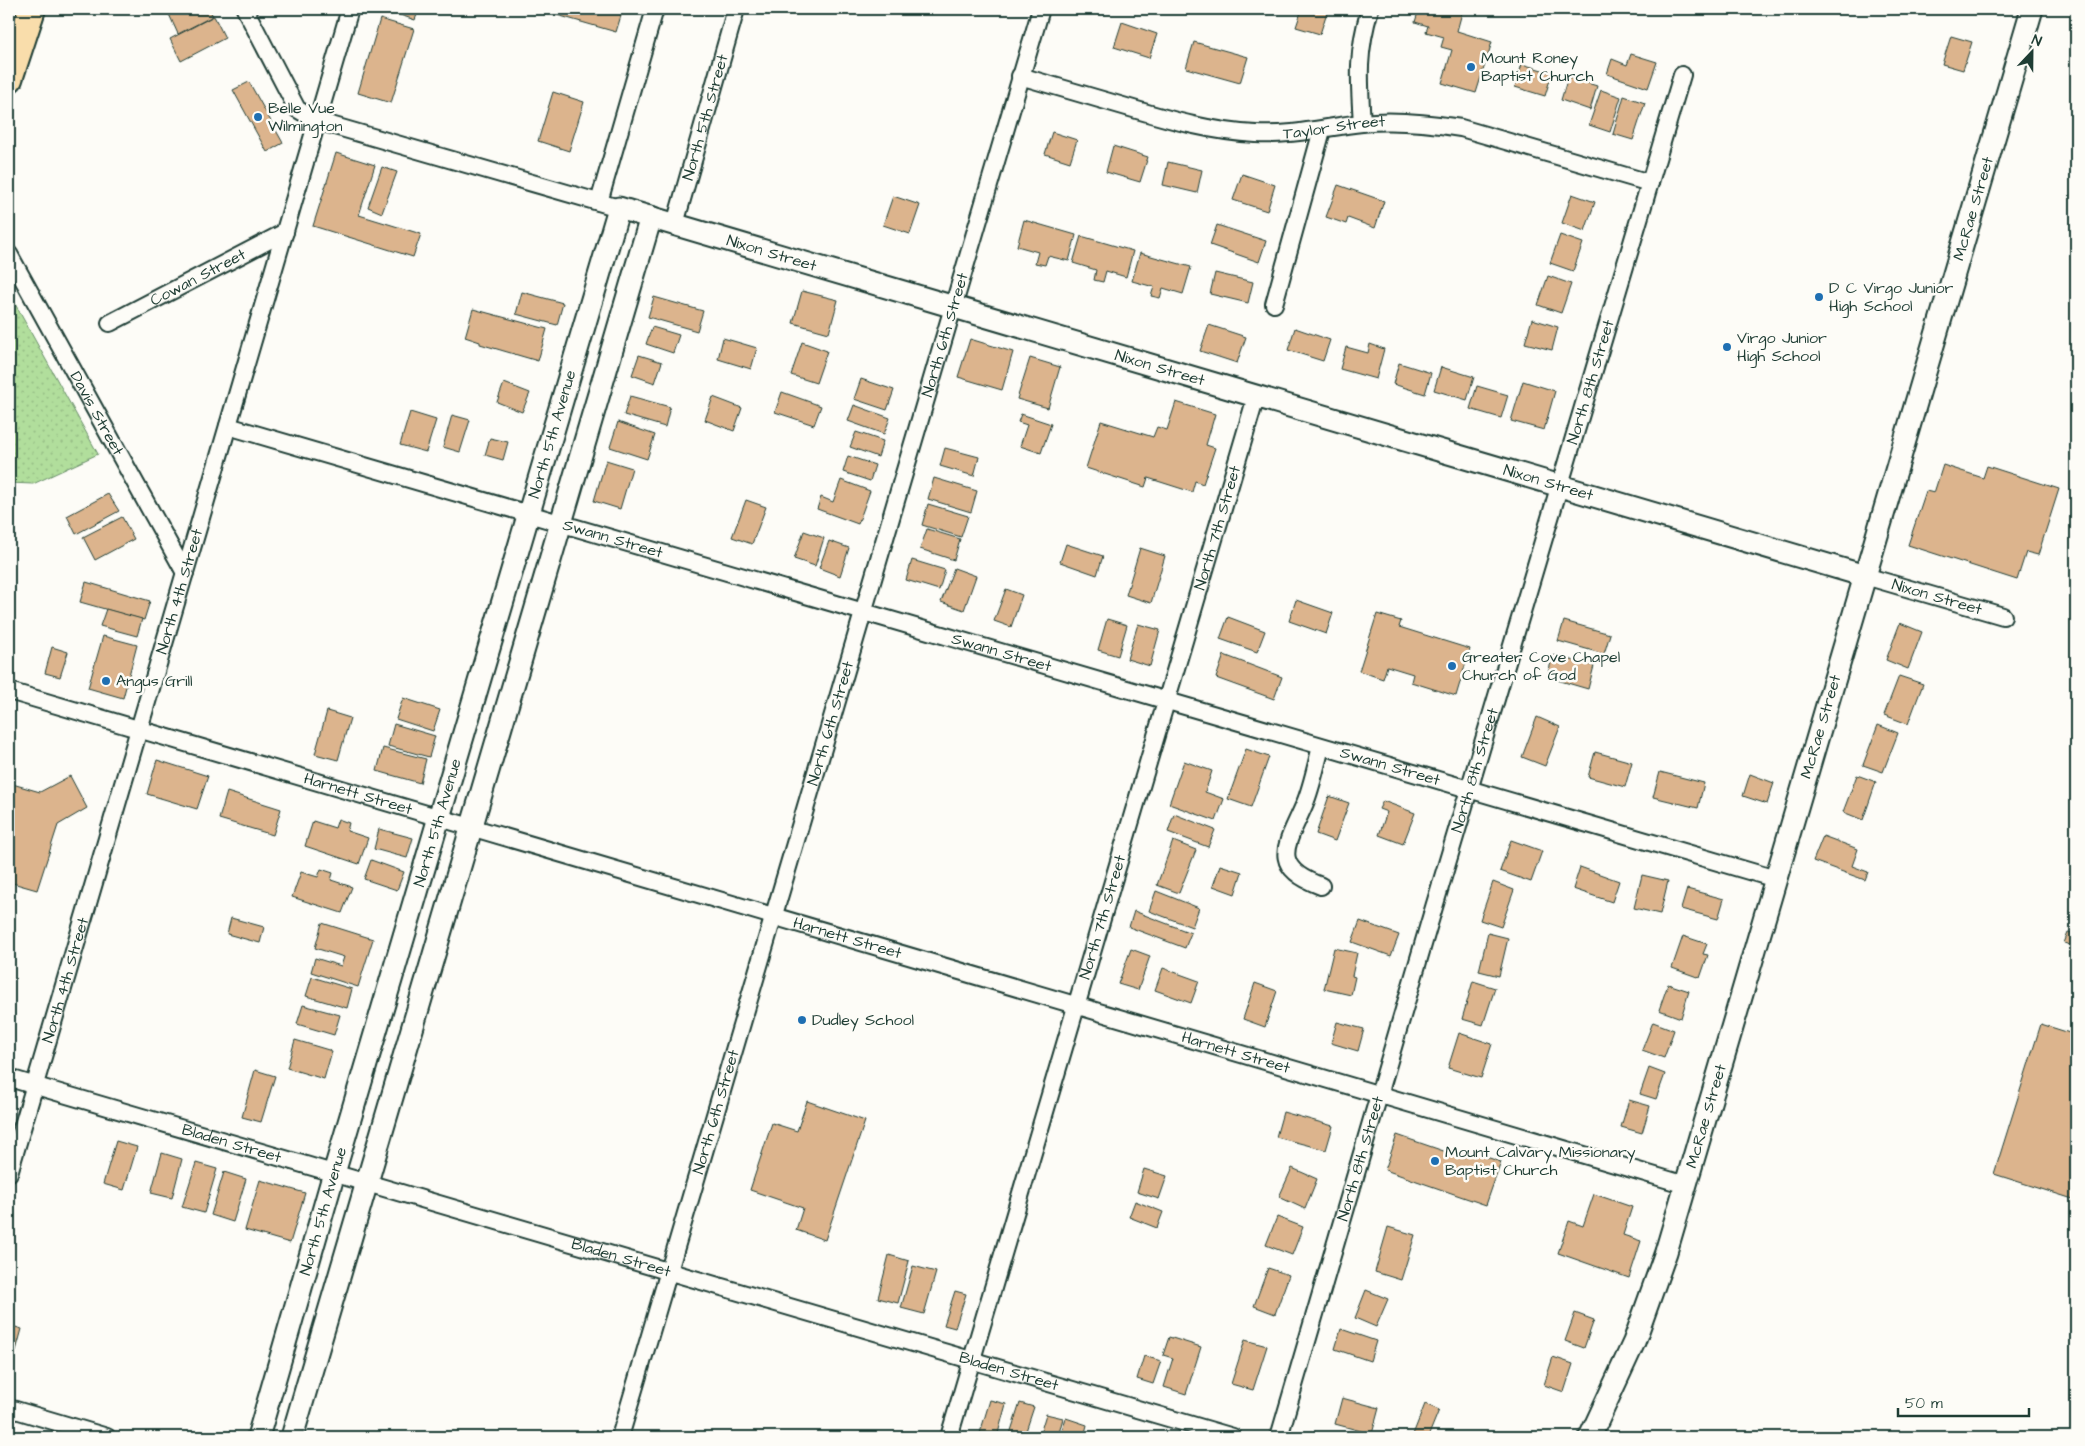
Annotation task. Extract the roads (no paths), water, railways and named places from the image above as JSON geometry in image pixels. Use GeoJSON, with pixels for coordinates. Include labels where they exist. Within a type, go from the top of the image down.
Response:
{"type":"FeatureCollection","features":[{"type":"Feature","properties":{"kind":"main road"},"geometry":{"type":"LineString","coordinates":[[9,79],[32,9]]}},
{"type":"Feature","properties":{"kind":"street","name":"Nixon Street"},"geometry":{"type":"LineString","coordinates":[[245,9],[297,109],[317,121],[675,224],[952,308],[2003,616]]}},
{"type":"Feature","properties":{"kind":"street","name":"North 4th Street"},"geometry":{"type":"LineString","coordinates":[[9,1173],[350,9]]}},
{"type":"Feature","properties":{"kind":"street"},"geometry":{"type":"LineString","coordinates":[[599,202],[655,9]]}},
{"type":"Feature","properties":{"kind":"street","name":"North 5th Street"},"geometry":{"type":"LineString","coordinates":[[675,224],[736,9]]}},
{"type":"Feature","properties":{"kind":"street","name":"North 6th Street"},"geometry":{"type":"LineString","coordinates":[[620,1437],[1041,9]]}},
{"type":"Feature","properties":{"kind":"street"},"geometry":{"type":"LineString","coordinates":[[1362,123],[1359,59],[1370,9]]}},
{"type":"Feature","properties":{"kind":"street","name":"McRae Street"},"geometry":{"type":"LineString","coordinates":[[1590,1437],[1634,1342],[1666,1252],[2032,9]]}},
{"type":"Feature","properties":{"kind":"street","name":"North 8th Street"},"geometry":{"type":"LineString","coordinates":[[1279,1437],[1682,75]]}},
{"type":"Feature","properties":{"kind":"street","name":"Taylor Street"},"geometry":{"type":"LineString","coordinates":[[1020,76],[1199,127],[1258,134],[1322,130],[1362,123],[1438,124],[1461,128],[1650,183]]}},
{"type":"Feature","properties":{"kind":"street"},"geometry":{"type":"LineString","coordinates":[[1274,304],[1322,130]]}},
{"type":"Feature","properties":{"kind":"street","name":"North 5th Avenue"},"geometry":{"type":"LineString","coordinates":[[258,1437],[334,1173],[620,208]]}},
{"type":"Feature","properties":{"kind":"street","name":"North 5th Avenue"},"geometry":{"type":"LineString","coordinates":[[292,1437],[651,217]]}},
{"type":"Feature","properties":{"kind":"street","name":"Cowan Street"},"geometry":{"type":"LineString","coordinates":[[110,323],[286,232]]}},
{"type":"Feature","properties":{"kind":"street","name":"Davis Street"},"geometry":{"type":"LineString","coordinates":[[9,254],[185,573]]}},
{"type":"Feature","properties":{"kind":"street","name":"North 7th Street"},"geometry":{"type":"LineString","coordinates":[[949,1437],[1256,397]]}},
{"type":"Feature","properties":{"kind":"street","name":"Swann Street"},"geometry":{"type":"LineString","coordinates":[[228,426],[1776,879]]}},
{"type":"Feature","properties":{"kind":"street","name":"Harnett Street"},"geometry":{"type":"LineString","coordinates":[[9,691],[1686,1185]]}},
{"type":"Feature","properties":{"kind":"street"},"geometry":{"type":"LineString","coordinates":[[1321,747],[1306,802],[1291,831],[1285,858],[1293,870],[1309,882],[1321,886]]}},
{"type":"Feature","properties":{"kind":"street","name":"Bladen Street"},"geometry":{"type":"LineString","coordinates":[[9,1078],[1233,1437]]}},
{"type":"Feature","properties":{"kind":"street"},"geometry":{"type":"LineString","coordinates":[[9,1408],[106,1437]]}},
{"type":"Feature","properties":{"kind":"place","name":"Mount Roney Baptist Church"},"geometry":{"type":"Point","coordinates":[1471,67]}},
{"type":"Feature","properties":{"kind":"place","name":"Belle Vue Wilmington"},"geometry":{"type":"Point","coordinates":[258,117]}},
{"type":"Feature","properties":{"kind":"place","name":"D C Virgo Junior High School"},"geometry":{"type":"Point","coordinates":[1819,297]}},
{"type":"Feature","properties":{"kind":"place","name":"Virgo Junior High School"},"geometry":{"type":"Point","coordinates":[1727,347]}},
{"type":"Feature","properties":{"kind":"place","name":"Greater Cove Chapel Church of God"},"geometry":{"type":"Point","coordinates":[1452,666]}},
{"type":"Feature","properties":{"kind":"place","name":"Angus Grill"},"geometry":{"type":"Point","coordinates":[106,681]}},
{"type":"Feature","properties":{"kind":"place","name":"Dudley School"},"geometry":{"type":"Point","coordinates":[802,1020]}},
{"type":"Feature","properties":{"kind":"place","name":"Mount Calvary Missionary Baptist Church"},"geometry":{"type":"Point","coordinates":[1435,1161]}}]}
